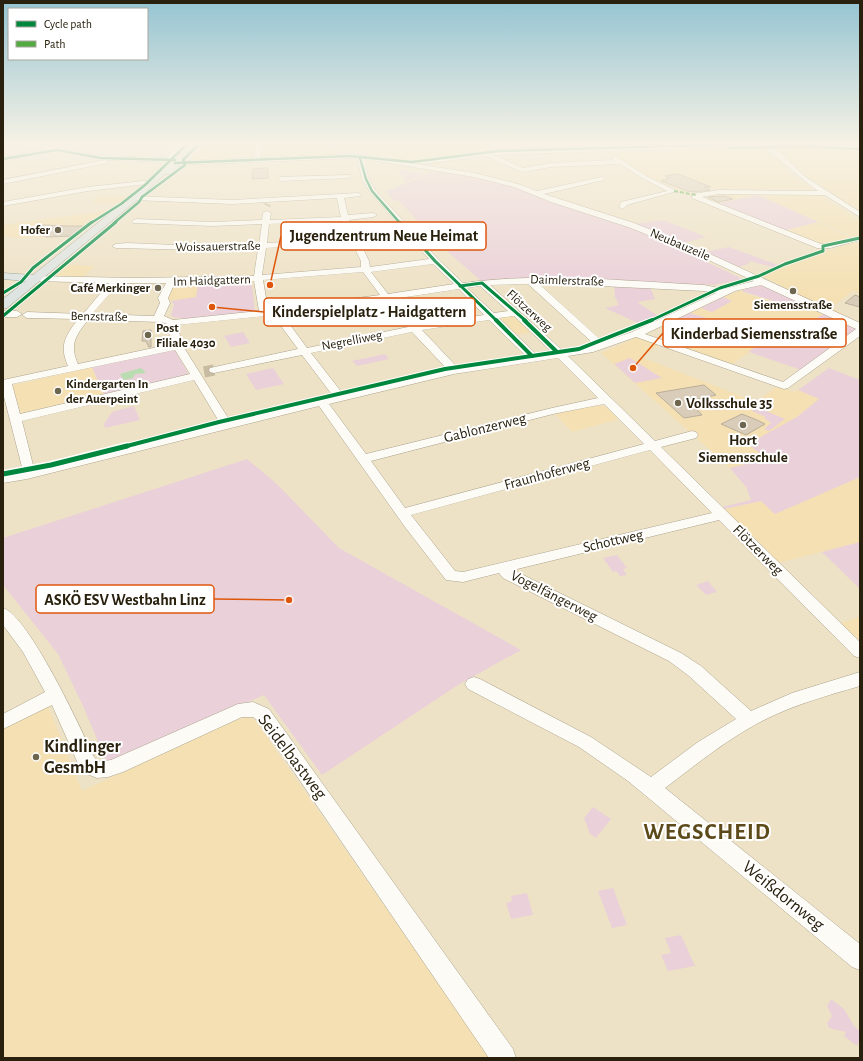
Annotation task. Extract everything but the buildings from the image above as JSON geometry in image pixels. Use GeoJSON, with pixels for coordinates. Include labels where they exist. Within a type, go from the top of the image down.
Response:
{"type":"FeatureCollection","features":[{"type":"Feature","properties":{"kind":"main road"},"geometry":{"type":"LineString","coordinates":[[3,305],[139,194]]}},
{"type":"Feature","properties":{"kind":"main road"},"geometry":{"type":"LineString","coordinates":[[3,276],[35,278]]}},
{"type":"Feature","properties":{"kind":"street"},"geometry":{"type":"LineString","coordinates":[[3,204],[63,194]]}},
{"type":"Feature","properties":{"kind":"street"},"geometry":{"type":"LineString","coordinates":[[280,194],[280,200]]}},
{"type":"Feature","properties":{"kind":"street"},"geometry":{"type":"LineString","coordinates":[[134,198],[268,204],[280,200],[374,194]]}},
{"type":"Feature","properties":{"kind":"street","name":"Flötzerweg"},"geometry":{"type":"LineString","coordinates":[[374,194],[435,262],[535,359]]}},
{"type":"Feature","properties":{"kind":"street","name":"Neubauzeile"},"geometry":{"type":"LineString","coordinates":[[539,194],[665,238],[755,277],[761,282],[860,327]]}},
{"type":"Feature","properties":{"kind":"street"},"geometry":{"type":"LineString","coordinates":[[623,207],[624,204],[664,194]]}},
{"type":"Feature","properties":{"kind":"street"},"geometry":{"type":"LineString","coordinates":[[704,194],[695,196],[699,199],[811,243],[823,246],[860,238]]}},
{"type":"Feature","properties":{"kind":"street"},"geometry":{"type":"LineString","coordinates":[[828,194],[860,214]]}},
{"type":"Feature","properties":{"kind":"street"},"geometry":{"type":"LineString","coordinates":[[340,197],[345,218],[365,261],[366,271],[386,297],[454,371]]}},
{"type":"Feature","properties":{"kind":"street"},"geometry":{"type":"LineString","coordinates":[[264,314],[259,279],[268,204]]}},
{"type":"Feature","properties":{"kind":"street"},"geometry":{"type":"LineString","coordinates":[[136,221],[212,224],[345,218],[391,213]]}},
{"type":"Feature","properties":{"kind":"street","name":"Woissauerstraße"},"geometry":{"type":"LineString","coordinates":[[116,246],[200,248],[262,246],[355,240],[410,234]]}},
{"type":"Feature","properties":{"kind":"street","name":"Im Haidgattern"},"geometry":{"type":"LineString","coordinates":[[35,278],[171,282],[259,279],[366,271],[435,262]]}},
{"type":"Feature","properties":{"kind":"street"},"geometry":{"type":"LineString","coordinates":[[529,280],[602,346]]}},
{"type":"Feature","properties":{"kind":"street","name":"Daimlerstraße"},"geometry":{"type":"LineString","coordinates":[[171,322],[264,314],[482,283],[529,280],[704,288],[725,292]]}},
{"type":"Feature","properties":{"kind":"street"},"geometry":{"type":"LineString","coordinates":[[74,368],[68,351],[68,346],[73,335],[116,281]]}},
{"type":"Feature","properties":{"kind":"street"},"geometry":{"type":"LineString","coordinates":[[158,318],[165,303],[164,298],[171,282]]}},
{"type":"Feature","properties":{"kind":"street"},"geometry":{"type":"LineString","coordinates":[[3,479],[454,371],[561,355],[602,346],[636,334],[725,292],[761,282]]}},
{"type":"Feature","properties":{"kind":"street","name":"Flötzerweg"},"geometry":{"type":"LineString","coordinates":[[482,283],[561,355],[860,652]]}},
{"type":"Feature","properties":{"kind":"street"},"geometry":{"type":"LineString","coordinates":[[279,312],[283,322],[340,398]]}},
{"type":"Feature","properties":{"kind":"street","name":"Negrelliweg"},"geometry":{"type":"LineString","coordinates":[[15,419],[304,350],[415,329],[515,313]]}},
{"type":"Feature","properties":{"kind":"street","name":"Benzstraße"},"geometry":{"type":"LineString","coordinates":[[3,314],[158,318],[171,322]]}},
{"type":"Feature","properties":{"kind":"street"},"geometry":{"type":"LineString","coordinates":[[171,322],[178,346],[203,373],[227,425]]}},
{"type":"Feature","properties":{"kind":"street"},"geometry":{"type":"LineString","coordinates":[[636,334],[784,386],[860,331]]}},
{"type":"Feature","properties":{"kind":"street"},"geometry":{"type":"LineString","coordinates":[[27,474],[28,467],[4,383],[178,346]]}},
{"type":"Feature","properties":{"kind":"street","name":"Gablonzerweg"},"geometry":{"type":"LineString","coordinates":[[363,459],[552,411],[606,400]]}},
{"type":"Feature","properties":{"kind":"street","name":"Vogelfängerweg"},"geometry":{"type":"LineString","coordinates":[[322,402],[402,512],[451,576],[456,578],[463,577],[503,567],[508,574],[675,657],[695,671],[749,720]]}},
{"type":"Feature","properties":{"kind":"street","name":"Fraunhoferweg"},"geometry":{"type":"LineString","coordinates":[[402,512],[692,434]]}},
{"type":"Feature","properties":{"kind":"street","name":"Schottweg"},"geometry":{"type":"LineString","coordinates":[[503,567],[723,515]]}},
{"type":"Feature","properties":{"kind":"street","name":"Seidelbastweg"},"geometry":{"type":"LineString","coordinates":[[3,614],[38,661],[56,695],[90,768],[97,771],[116,766],[238,711],[252,708],[259,711],[266,718],[504,1058]]}},
{"type":"Feature","properties":{"kind":"street"},"geometry":{"type":"LineString","coordinates":[[650,788],[749,720],[795,700],[860,679]]}},
{"type":"Feature","properties":{"kind":"street","name":"Weißdornweg"},"geometry":{"type":"LineString","coordinates":[[474,684],[585,742],[635,775],[860,959]]}},
{"type":"Feature","properties":{"kind":"street"},"geometry":{"type":"LineString","coordinates":[[3,722],[56,695]]}},
{"type":"Feature","properties":{"kind":"shaded area"},"geometry":{"type":"Polygon","coordinates":[[[388,194],[534,194],[616,222],[653,237],[743,279],[714,285],[550,278],[480,280],[447,251],[399,201],[393,200],[388,194]]]}},
{"type":"Feature","properties":{"kind":"shaded area"},"geometry":{"type":"Polygon","coordinates":[[[708,194],[755,194],[758,195],[714,204],[700,198],[701,196],[708,194]]]}},
{"type":"Feature","properties":{"kind":"shaded area"},"geometry":{"type":"Polygon","coordinates":[[[757,194],[820,195],[860,221],[860,236],[853,237],[757,194]]]}},
{"type":"Feature","properties":{"kind":"shaded area"},"geometry":{"type":"Polygon","coordinates":[[[833,194],[860,194],[860,211],[833,194]]]}},
{"type":"Feature","properties":{"kind":"shaded area"},"geometry":{"type":"Polygon","coordinates":[[[758,195],[818,222],[782,231],[714,204],[758,195]]]}},
{"type":"Feature","properties":{"kind":"shaded area"},"geometry":{"type":"Polygon","coordinates":[[[104,196],[130,196],[121,203],[93,202],[95,198],[104,196]]]}},
{"type":"Feature","properties":{"kind":"shaded area"},"geometry":{"type":"Polygon","coordinates":[[[106,211],[73,236],[14,238],[3,235],[3,225],[106,211]]]}},
{"type":"Feature","properties":{"kind":"shaded area"},"geometry":{"type":"Polygon","coordinates":[[[663,220],[706,237],[684,243],[636,224],[663,220]]]}},
{"type":"Feature","properties":{"kind":"shaded area"},"geometry":{"type":"Polygon","coordinates":[[[818,222],[851,238],[822,245],[782,231],[818,222]]]}},
{"type":"Feature","properties":{"kind":"shaded area"},"geometry":{"type":"Polygon","coordinates":[[[855,242],[860,244],[860,293],[852,291],[836,304],[829,306],[842,313],[839,314],[761,276],[786,264],[855,242]]]}},
{"type":"Feature","properties":{"kind":"shaded area"},"geometry":{"type":"Polygon","coordinates":[[[729,247],[781,266],[776,268],[750,261],[748,264],[739,267],[705,252],[729,247]]]}},
{"type":"Feature","properties":{"kind":"shaded area"},"geometry":{"type":"Polygon","coordinates":[[[65,265],[95,266],[83,277],[54,276],[65,265]]]}},
{"type":"Feature","properties":{"kind":"shaded area"},"geometry":{"type":"Polygon","coordinates":[[[249,283],[252,285],[255,312],[197,318],[176,318],[171,316],[174,304],[171,301],[196,297],[198,285],[249,283]]]}},
{"type":"Feature","properties":{"kind":"shaded area"},"geometry":{"type":"Polygon","coordinates":[[[198,285],[196,297],[171,301],[167,298],[173,287],[198,285]]]}},
{"type":"Feature","properties":{"kind":"shaded area"},"geometry":{"type":"Polygon","coordinates":[[[614,285],[650,287],[655,299],[637,302],[658,316],[640,324],[605,308],[619,305],[615,297],[614,285]]]}},
{"type":"Feature","properties":{"kind":"shaded area"},"geometry":{"type":"Polygon","coordinates":[[[764,286],[800,303],[793,307],[742,291],[744,289],[764,286]]]}},
{"type":"Feature","properties":{"kind":"shaded area"},"geometry":{"type":"Polygon","coordinates":[[[744,289],[743,293],[793,307],[800,303],[824,314],[800,327],[779,321],[756,335],[725,325],[720,328],[711,325],[716,321],[690,313],[701,308],[712,312],[732,301],[723,297],[744,289]]]}},
{"type":"Feature","properties":{"kind":"shaded area"},"geometry":{"type":"Polygon","coordinates":[[[723,297],[732,301],[712,312],[701,308],[723,297]]]}},
{"type":"Feature","properties":{"kind":"shaded area"},"geometry":{"type":"Polygon","coordinates":[[[690,313],[716,321],[711,325],[720,328],[725,325],[795,348],[816,333],[800,327],[824,314],[857,329],[801,370],[749,352],[756,346],[676,319],[690,313]]]}},
{"type":"Feature","properties":{"kind":"shaded area"},"geometry":{"type":"Polygon","coordinates":[[[512,314],[534,332],[515,335],[496,317],[512,314]]]}},
{"type":"Feature","properties":{"kind":"shaded area"},"geometry":{"type":"Polygon","coordinates":[[[243,332],[250,343],[231,347],[224,336],[243,332]]]}},
{"type":"Feature","properties":{"kind":"shaded area"},"geometry":{"type":"Polygon","coordinates":[[[638,337],[659,345],[641,357],[756,402],[777,386],[794,392],[798,390],[819,399],[797,417],[749,444],[768,459],[730,468],[601,353],[638,337]]]}},
{"type":"Feature","properties":{"kind":"shaded area"},"geometry":{"type":"Polygon","coordinates":[[[697,338],[723,347],[727,344],[732,345],[736,342],[732,340],[734,339],[756,347],[731,365],[677,346],[697,338]]]}},
{"type":"Feature","properties":{"kind":"shaded area"},"geometry":{"type":"Polygon","coordinates":[[[172,350],[175,351],[189,375],[104,395],[92,367],[172,350]]]}},
{"type":"Feature","properties":{"kind":"shaded area"},"geometry":{"type":"Polygon","coordinates":[[[385,354],[389,359],[357,366],[352,361],[385,354]]]}},
{"type":"Feature","properties":{"kind":"shaded area"},"geometry":{"type":"Polygon","coordinates":[[[630,358],[662,378],[635,383],[614,364],[630,358]]]}},
{"type":"Feature","properties":{"kind":"shaded area","name":"Kindergarten In der Auerpeint"},"geometry":{"type":"Polygon","coordinates":[[[92,367],[104,395],[21,413],[13,387],[14,385],[92,367]]]}},
{"type":"Feature","properties":{"kind":"shaded area"},"geometry":{"type":"Polygon","coordinates":[[[141,368],[146,373],[135,374],[133,378],[124,380],[120,374],[141,368]]]}},
{"type":"Feature","properties":{"kind":"shaded area"},"geometry":{"type":"Polygon","coordinates":[[[273,368],[284,384],[256,390],[246,374],[273,368]]]}},
{"type":"Feature","properties":{"kind":"shaded area"},"geometry":{"type":"Polygon","coordinates":[[[829,368],[860,380],[860,477],[775,514],[761,501],[724,509],[722,507],[751,500],[746,487],[730,468],[767,459],[748,444],[797,417],[819,399],[798,390],[829,368]]]}},
{"type":"Feature","properties":{"kind":"shaded area"},"geometry":{"type":"Polygon","coordinates":[[[597,405],[606,407],[619,419],[572,432],[555,414],[597,405]]]}},
{"type":"Feature","properties":{"kind":"shaded area"},"geometry":{"type":"Polygon","coordinates":[[[134,406],[140,420],[105,428],[104,424],[112,412],[134,406]]]}},
{"type":"Feature","properties":{"kind":"shaded area"},"geometry":{"type":"Polygon","coordinates":[[[757,407],[785,419],[769,431],[764,429],[771,423],[764,418],[766,417],[752,411],[757,407]]]}},
{"type":"Feature","properties":{"kind":"shaded area"},"geometry":{"type":"Polygon","coordinates":[[[247,459],[277,484],[339,548],[521,650],[458,685],[322,775],[264,695],[112,763],[106,760],[83,706],[58,654],[3,585],[3,538],[247,459]]]}},
{"type":"Feature","properties":{"kind":"shaded area"},"geometry":{"type":"Polygon","coordinates":[[[860,477],[860,542],[778,563],[724,509],[761,501],[775,514],[860,477]]]}},
{"type":"Feature","properties":{"kind":"shaded area"},"geometry":{"type":"Polygon","coordinates":[[[860,542],[860,589],[822,552],[860,542]]]}},
{"type":"Feature","properties":{"kind":"shaded area"},"geometry":{"type":"Polygon","coordinates":[[[617,555],[627,568],[623,569],[627,575],[620,576],[616,571],[613,572],[603,558],[617,555]]]}},
{"type":"Feature","properties":{"kind":"shaded area"},"geometry":{"type":"Polygon","coordinates":[[[708,581],[717,592],[706,595],[696,585],[708,581]]]}},
{"type":"Feature","properties":{"kind":"shaded area"},"geometry":{"type":"Polygon","coordinates":[[[860,617],[860,643],[840,623],[860,617]]]}},
{"type":"Feature","properties":{"kind":"shaded area"},"geometry":{"type":"Polygon","coordinates":[[[48,706],[82,791],[239,719],[248,717],[255,720],[490,1058],[3,1058],[3,726],[48,706]]]}},
{"type":"Feature","properties":{"kind":"shaded area"},"geometry":{"type":"Polygon","coordinates":[[[593,807],[611,819],[596,838],[590,834],[584,818],[593,807]]]}},
{"type":"Feature","properties":{"kind":"shaded area"},"geometry":{"type":"Polygon","coordinates":[[[613,888],[627,925],[612,928],[598,891],[613,888]]]}},
{"type":"Feature","properties":{"kind":"shaded area"},"geometry":{"type":"Polygon","coordinates":[[[527,893],[533,915],[511,919],[506,903],[512,901],[511,896],[527,893]]]}},
{"type":"Feature","properties":{"kind":"shaded area"},"geometry":{"type":"Polygon","coordinates":[[[681,935],[695,966],[668,971],[661,955],[671,953],[665,938],[681,935]]]}},
{"type":"Feature","properties":{"kind":"shaded area"},"geometry":{"type":"Polygon","coordinates":[[[831,999],[844,1009],[854,1026],[860,1031],[860,1039],[857,1046],[844,1036],[846,1032],[829,1028],[827,1023],[832,1016],[827,1006],[831,999]]]}},
{"type":"Feature","properties":{"kind":"tunnel"},"geometry":{"type":"LineString","coordinates":[[392,237],[400,236]]}},
{"type":"Feature","properties":{"kind":"tunnel"},"geometry":{"type":"LineString","coordinates":[[204,372],[214,370]]}},
{"type":"Feature","properties":{"kind":"marked path"},"geometry":{"type":"LineString","coordinates":[[688,194],[696,195]]}},
{"type":"Feature","properties":{"kind":"cycle path"},"geometry":{"type":"LineString","coordinates":[[3,293],[12,286],[21,282],[33,268],[101,215],[121,204],[134,194]]}},
{"type":"Feature","properties":{"kind":"cycle path"},"geometry":{"type":"LineString","coordinates":[[3,316],[139,202],[147,194]]}},
{"type":"Feature","properties":{"kind":"cycle path"},"geometry":{"type":"LineString","coordinates":[[374,194],[435,261],[532,356]]}},
{"type":"Feature","properties":{"kind":"cycle path"},"geometry":{"type":"LineString","coordinates":[[3,474],[51,465],[219,422],[445,369],[579,349],[640,326],[720,288],[759,276],[785,264],[818,254],[823,251],[823,246],[860,238]]}},
{"type":"Feature","properties":{"kind":"cycle path"},"geometry":{"type":"LineString","coordinates":[[460,286],[482,283],[541,335],[557,352]]}},
{"type":"Feature","properties":{"kind":"place","name":"Hofer"},"geometry":{"type":"Point","coordinates":[58,230]}},
{"type":"Feature","properties":{"kind":"place","name":"Jugendzentrum Neue Heimat"},"geometry":{"type":"Point","coordinates":[270,285]}},
{"type":"Feature","properties":{"kind":"place","name":"Café Merkinger"},"geometry":{"type":"Point","coordinates":[158,288]}},
{"type":"Feature","properties":{"kind":"place","name":"Siemensstraße"},"geometry":{"type":"Point","coordinates":[793,291]}},
{"type":"Feature","properties":{"kind":"place","name":"Kinderspielplatz - Haidgattern"},"geometry":{"type":"Point","coordinates":[212,307]}},
{"type":"Feature","properties":{"kind":"place","name":"Post Filiale 4030"},"geometry":{"type":"Point","coordinates":[148,335]}},
{"type":"Feature","properties":{"kind":"place","name":"Kinderbad Siemensstraße"},"geometry":{"type":"Point","coordinates":[633,368]}},
{"type":"Feature","properties":{"kind":"place","name":"Kindergarten In der Auerpeint"},"geometry":{"type":"Point","coordinates":[58,391]}},
{"type":"Feature","properties":{"kind":"place","name":"Volksschule 35"},"geometry":{"type":"Point","coordinates":[678,403]}},
{"type":"Feature","properties":{"kind":"place","name":"Hort Siemensschule"},"geometry":{"type":"Point","coordinates":[743,425]}},
{"type":"Feature","properties":{"kind":"place","name":"ASKÖ ESV Westbahn Linz"},"geometry":{"type":"Point","coordinates":[289,600]}},
{"type":"Feature","properties":{"kind":"place","name":"Kindlinger GesmbH"},"geometry":{"type":"Point","coordinates":[36,757]}},
{"type":"Feature","properties":{"kind":"district","name":"WEGSCHEID"},"geometry":{"type":"Point","coordinates":[707,832]}}]}
